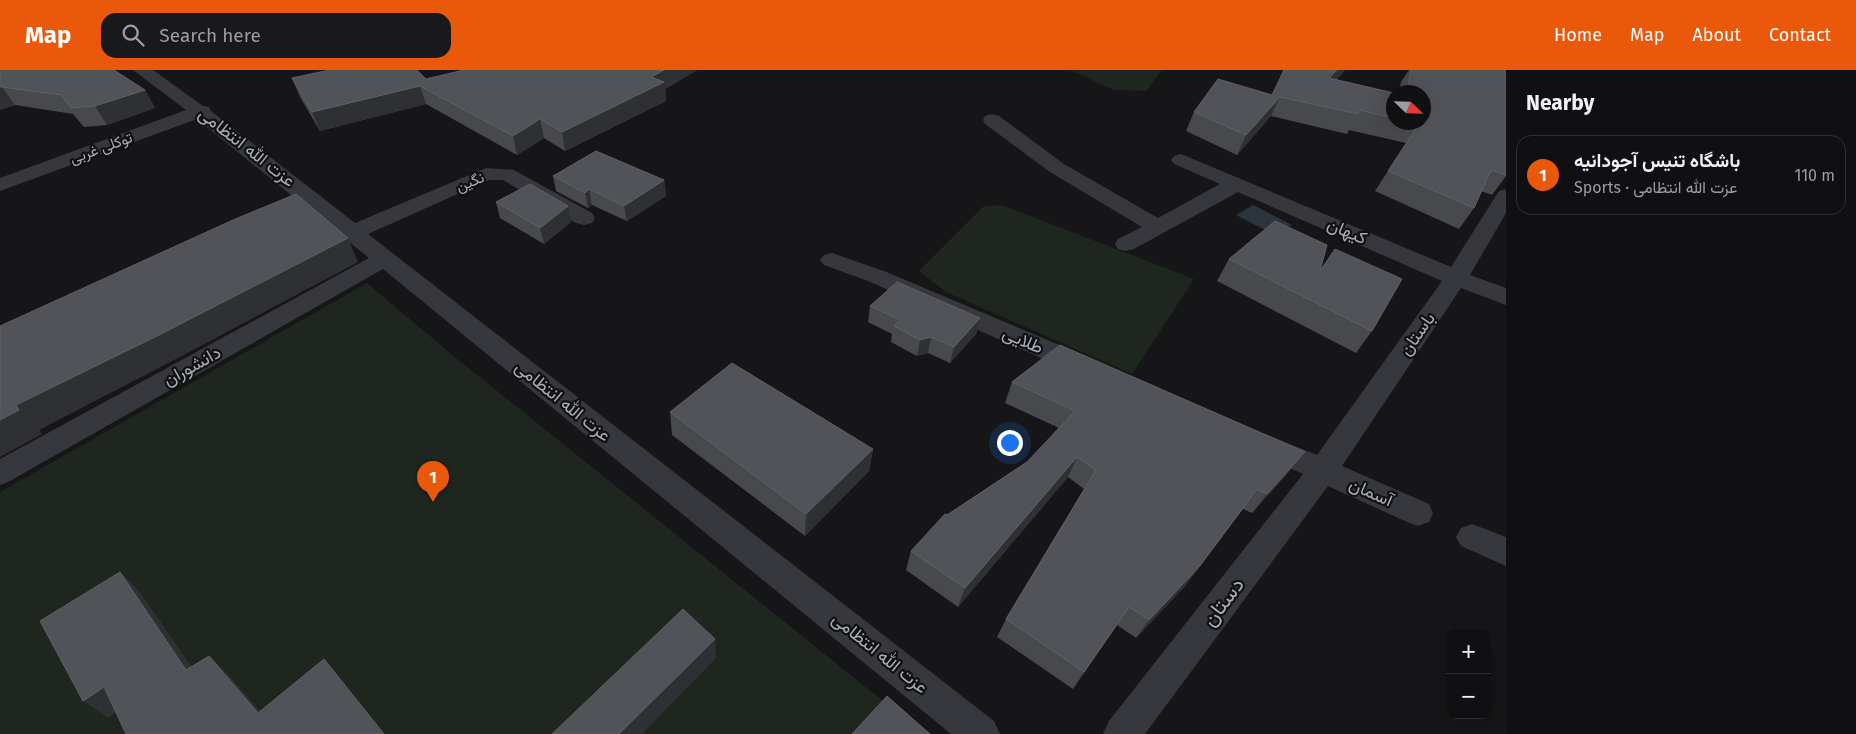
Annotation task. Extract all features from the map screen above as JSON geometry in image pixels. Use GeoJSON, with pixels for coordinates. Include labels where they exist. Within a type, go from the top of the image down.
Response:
{"type":"FeatureCollection","features":[{"type":"Feature","properties":{"kind":"street","name":"عزت الله انتظامی"},"geometry":{"type":"LineString","coordinates":[[142,70],[202,112],[982,734]]}},
{"type":"Feature","properties":{"kind":"street","name":"توکلی غربی"},"geometry":{"type":"LineString","coordinates":[[0,185],[202,112]]}},
{"type":"Feature","properties":{"kind":"street"},"geometry":{"type":"LineString","coordinates":[[992,120],[1057,168],[1158,227]]}},
{"type":"Feature","properties":{"kind":"street","name":"کیهان"},"geometry":{"type":"LineString","coordinates":[[1182,160],[1506,298]]}},
{"type":"Feature","properties":{"kind":"street","name":"نگین"},"geometry":{"type":"LineString","coordinates":[[353,232],[486,174],[497,173],[507,174],[584,218]]}},
{"type":"Feature","properties":{"kind":"street"},"geometry":{"type":"LineString","coordinates":[[1126,244],[1237,184]]}},
{"type":"Feature","properties":{"kind":"street","name":"باستان"},"geometry":{"type":"LineString","coordinates":[[1323,470],[1456,278],[1506,195]]}},
{"type":"Feature","properties":{"kind":"street","name":"دانشوران"},"geometry":{"type":"LineString","coordinates":[[0,473],[384,259]]}},
{"type":"Feature","properties":{"kind":"street","name":"طلایی"},"geometry":{"type":"LineString","coordinates":[[832,260],[876,276],[1104,375]]}},
{"type":"Feature","properties":{"kind":"street"},"geometry":{"type":"LineString","coordinates":[[1241,434],[1323,470]]}},
{"type":"Feature","properties":{"kind":"street","name":"آسمان"},"geometry":{"type":"LineString","coordinates":[[1323,470],[1418,513]]}},
{"type":"Feature","properties":{"kind":"street","name":"دستان"},"geometry":{"type":"LineString","coordinates":[[1122,734],[1323,470]]}},
{"type":"Feature","properties":{"kind":"street"},"geometry":{"type":"LineString","coordinates":[[1472,537],[1506,552]]}},
{"type":"Feature","properties":{"kind":"shaded area"},"geometry":{"type":"Polygon","coordinates":[[[1070,70],[1162,70],[1146,91],[1114,90],[1070,70]]]}},
{"type":"Feature","properties":{"kind":"shaded area"},"geometry":{"type":"Polygon","coordinates":[[[1002,205],[1194,279],[1132,374],[946,292],[919,271],[984,206],[1002,205]]]}},
{"type":"Feature","properties":{"kind":"shaded area"},"geometry":{"type":"Polygon","coordinates":[[[1253,205],[1292,225],[1275,235],[1236,215],[1253,205]]]}},
{"type":"Feature","properties":{"kind":"shaded area"},"geometry":{"type":"Polygon","coordinates":[[[367,283],[450,353],[924,734],[0,734],[0,492],[367,283]]]}},
{"type":"Feature","properties":{"kind":"building"},"geometry":{"type":"Polygon","coordinates":[[[0,70],[114,70],[145,90],[95,106],[71,108],[61,95],[0,87],[0,70]]]}},
{"type":"Feature","properties":{"kind":"building"},"geometry":{"type":"Polygon","coordinates":[[[330,70],[417,70],[426,79],[464,70],[664,70],[651,77],[664,82],[562,132],[540,119],[513,136],[420,86],[312,112],[292,78],[330,70]]]}},
{"type":"Feature","properties":{"kind":"building"},"geometry":{"type":"Polygon","coordinates":[[[1284,70],[1337,70],[1329,78],[1386,91],[1386,116],[1359,110],[1358,114],[1280,97],[1246,135],[1194,112],[1218,79],[1272,95],[1284,70]]]}},
{"type":"Feature","properties":{"kind":"building"},"geometry":{"type":"Polygon","coordinates":[[[1411,70],[1506,70],[1506,175],[1491,170],[1474,208],[1388,171],[1415,130],[1431,130],[1431,85],[1408,85],[1411,70]]]}},
{"type":"Feature","properties":{"kind":"building"},"geometry":{"type":"Polygon","coordinates":[[[596,151],[664,180],[624,206],[589,189],[585,193],[553,176],[596,151]]]}},
{"type":"Feature","properties":{"kind":"building"},"geometry":{"type":"Polygon","coordinates":[[[530,184],[568,206],[540,228],[496,202],[530,184]]]}},
{"type":"Feature","properties":{"kind":"building"},"geometry":{"type":"Polygon","coordinates":[[[296,194],[348,238],[161,334],[16,405],[19,410],[0,420],[0,326],[233,220],[296,194]]]}},
{"type":"Feature","properties":{"kind":"building"},"geometry":{"type":"Polygon","coordinates":[[[1275,221],[1327,245],[1320,271],[1335,249],[1402,279],[1372,331],[1229,259],[1275,221]]]}},
{"type":"Feature","properties":{"kind":"building"},"geometry":{"type":"Polygon","coordinates":[[[897,282],[980,318],[954,347],[931,337],[920,340],[894,326],[900,320],[870,306],[897,282]]]}},
{"type":"Feature","properties":{"kind":"building"},"geometry":{"type":"Polygon","coordinates":[[[1060,345],[1305,452],[1267,494],[1257,489],[1199,567],[1149,620],[1129,607],[1084,672],[1006,619],[1096,470],[1077,457],[965,588],[911,551],[945,514],[947,515],[1027,462],[1075,411],[1012,382],[1060,345]]]}},
{"type":"Feature","properties":{"kind":"building"},"geometry":{"type":"Polygon","coordinates":[[[732,363],[873,449],[806,514],[670,412],[732,363]]]}},
{"type":"Feature","properties":{"kind":"building"},"geometry":{"type":"Polygon","coordinates":[[[120,572],[186,670],[209,656],[258,713],[324,659],[384,734],[126,734],[104,687],[83,701],[40,621],[120,572]]]}},
{"type":"Feature","properties":{"kind":"building"},"geometry":{"type":"Polygon","coordinates":[[[683,609],[715,639],[619,734],[552,734],[683,609]]]}},
{"type":"Feature","properties":{"kind":"building"},"geometry":{"type":"Polygon","coordinates":[[[887,696],[930,734],[852,734],[887,696]]]}},
{"type":"Feature","properties":{"kind":"place","name":"باشگاه تنیس آجودانیه"},"geometry":{"type":"Point","coordinates":[433,502]}}]}
